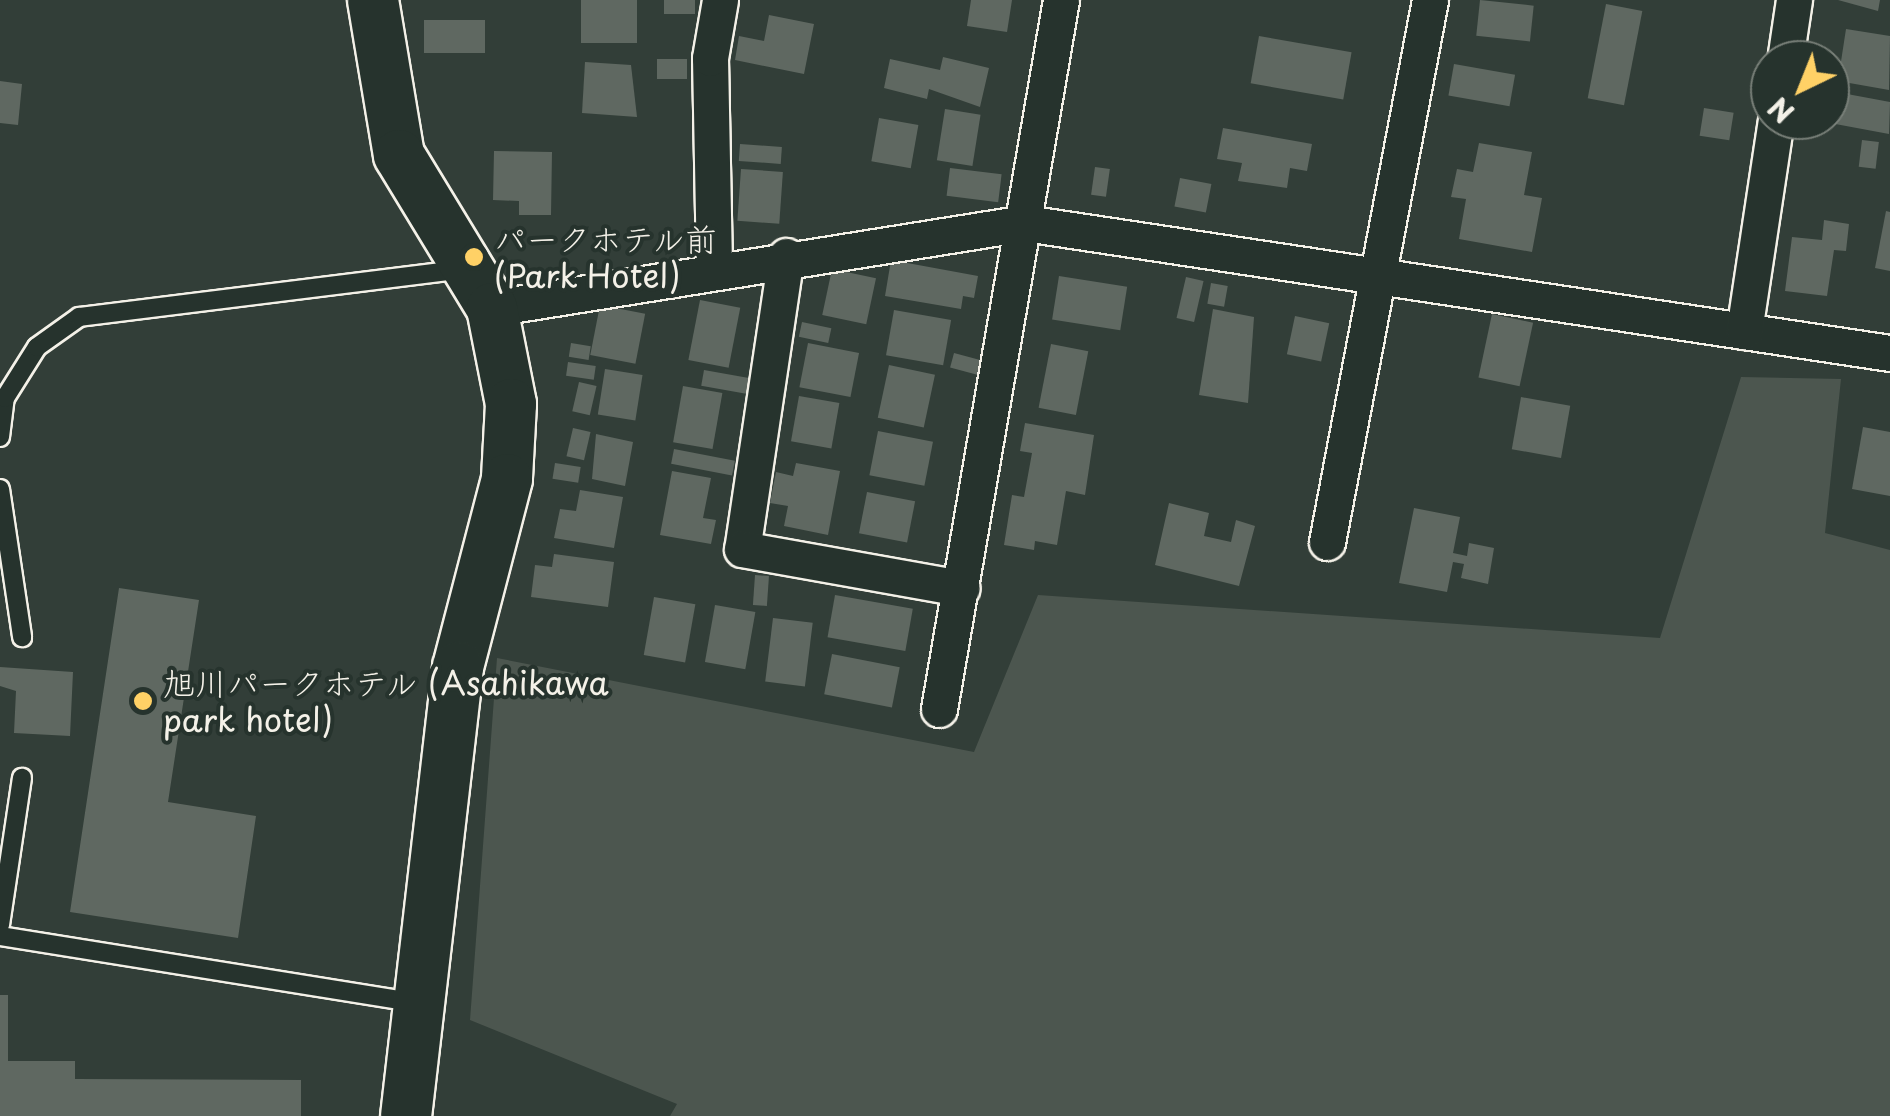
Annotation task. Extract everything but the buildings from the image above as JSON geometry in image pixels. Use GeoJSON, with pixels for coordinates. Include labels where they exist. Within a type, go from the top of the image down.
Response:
{"type":"FeatureCollection","features":[{"type":"Feature","properties":{"kind":"street"},"geometry":{"type":"LineString","coordinates":[[374,0],[399,155],[481,288],[511,404],[507,479],[458,667],[423,1004],[406,1116]]}},
{"type":"Feature","properties":{"kind":"street"},"geometry":{"type":"LineString","coordinates":[[714,266],[710,58],[720,0]]}},
{"type":"Feature","properties":{"kind":"street"},"geometry":{"type":"LineString","coordinates":[[939,709],[1062,0]]}},
{"type":"Feature","properties":{"kind":"street"},"geometry":{"type":"LineString","coordinates":[[1326,542],[1382,280],[1430,0]]}},
{"type":"Feature","properties":{"kind":"street"},"geometry":{"type":"LineString","coordinates":[[1788,40],[1794,0]]}},
{"type":"Feature","properties":{"kind":"street"},"geometry":{"type":"LineString","coordinates":[[1744,331],[1773,140]]}},
{"type":"Feature","properties":{"kind":"street"},"geometry":{"type":"LineString","coordinates":[[481,288],[714,266],[1025,223],[1382,280],[1890,353]]}},
{"type":"Feature","properties":{"kind":"street"},"geometry":{"type":"LineString","coordinates":[[786,256],[742,549],[962,588]]}},
{"type":"Feature","properties":{"kind":"lane"},"geometry":{"type":"LineString","coordinates":[[0,437],[5,398],[36,348],[80,317],[481,288]]}},
{"type":"Feature","properties":{"kind":"lane"},"geometry":{"type":"LineString","coordinates":[[0,489],[22,636]]}},
{"type":"Feature","properties":{"kind":"lane"},"geometry":{"type":"LineString","coordinates":[[0,925],[22,778]]}},
{"type":"Feature","properties":{"kind":"lane"},"geometry":{"type":"LineString","coordinates":[[0,936],[423,1004]]}},
{"type":"Feature","properties":{"kind":"shaded area"},"geometry":{"type":"Polygon","coordinates":[[[1741,377],[1841,379],[1825,533],[1890,550],[1890,1116],[670,1116],[677,1104],[470,1020],[497,658],[974,752],[1038,595],[1660,638],[1741,377]]]}},
{"type":"Feature","properties":{"kind":"place","name":"パークホテル前 (Park Hotel)"},"geometry":{"type":"Point","coordinates":[474,257]}},
{"type":"Feature","properties":{"kind":"place","name":"旭川パークホテル (Asahikawa park hotel)"},"geometry":{"type":"Point","coordinates":[143,701]}}]}
